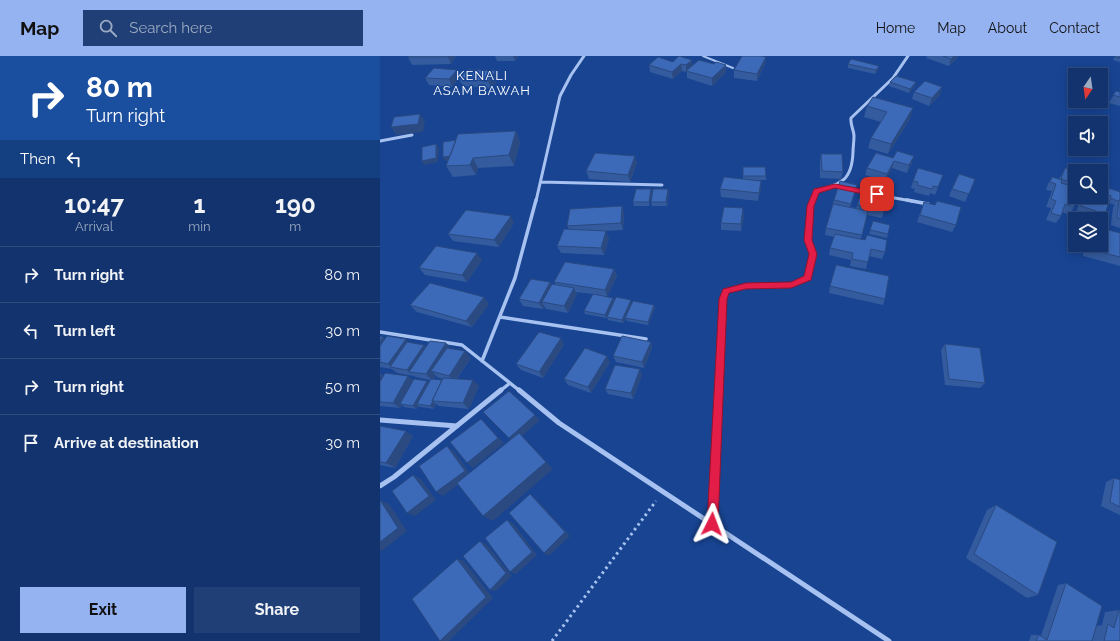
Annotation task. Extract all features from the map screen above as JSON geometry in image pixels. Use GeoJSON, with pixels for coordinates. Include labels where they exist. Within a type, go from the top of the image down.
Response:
{"type":"FeatureCollection","features":[{"type":"Feature","properties":{"kind":"street"},"geometry":{"type":"LineString","coordinates":[[482,361],[515,278],[541,182],[560,96],[571,75],[584,56]]}},
{"type":"Feature","properties":{"kind":"street"},"geometry":{"type":"LineString","coordinates":[[712,524],[723,299],[726,291],[746,286],[791,285],[808,278],[813,254],[808,240],[810,206],[816,191],[835,186],[846,180],[853,168],[854,135],[849,125],[851,118],[893,78],[908,56]]}},
{"type":"Feature","properties":{"kind":"street"},"geometry":{"type":"LineString","coordinates":[[380,141],[412,135]]}},
{"type":"Feature","properties":{"kind":"street"},"geometry":{"type":"LineString","coordinates":[[541,182],[662,185]]}},
{"type":"Feature","properties":{"kind":"street"},"geometry":{"type":"LineString","coordinates":[[835,186],[872,194]]}},
{"type":"Feature","properties":{"kind":"street"},"geometry":{"type":"LineString","coordinates":[[880,195],[932,205]]}},
{"type":"Feature","properties":{"kind":"street"},"geometry":{"type":"LineString","coordinates":[[500,316],[646,339]]}},
{"type":"Feature","properties":{"kind":"street"},"geometry":{"type":"LineString","coordinates":[[380,332],[462,345],[559,423],[889,641]]}},
{"type":"Feature","properties":{"kind":"street"},"geometry":{"type":"LineString","coordinates":[[380,486],[394,477],[510,383]]}},
{"type":"Feature","properties":{"kind":"street"},"geometry":{"type":"LineString","coordinates":[[380,420],[457,426]]}},
{"type":"Feature","properties":{"kind":"lane"},"geometry":{"type":"LineString","coordinates":[[703,56],[733,68]]}},
{"type":"Feature","properties":{"kind":"path"},"geometry":{"type":"LineString","coordinates":[[552,641],[663,491]]}},
{"type":"Feature","properties":{"kind":"building"},"geometry":{"type":"Polygon","coordinates":[[[448,56],[448,57],[408,57],[448,56]]]}},
{"type":"Feature","properties":{"kind":"building"},"geometry":{"type":"Polygon","coordinates":[[[679,56],[692,60],[686,65],[681,64],[672,72],[649,65],[658,57],[673,62],[679,56]]]}},
{"type":"Feature","properties":{"kind":"building"},"geometry":{"type":"Polygon","coordinates":[[[742,56],[766,57],[757,74],[734,70],[742,56]]]}},
{"type":"Feature","properties":{"kind":"building"},"geometry":{"type":"Polygon","coordinates":[[[943,56],[954,56],[951,59],[943,56]]]}},
{"type":"Feature","properties":{"kind":"building"},"geometry":{"type":"Polygon","coordinates":[[[851,59],[879,66],[876,70],[848,64],[851,59]]]}},
{"type":"Feature","properties":{"kind":"building"},"geometry":{"type":"Polygon","coordinates":[[[699,60],[714,64],[716,62],[726,65],[712,78],[686,71],[699,60]]]}},
{"type":"Feature","properties":{"kind":"building"},"geometry":{"type":"Polygon","coordinates":[[[434,68],[457,70],[449,79],[425,78],[434,68]]]}},
{"type":"Feature","properties":{"kind":"building"},"geometry":{"type":"Polygon","coordinates":[[[468,69],[496,71],[488,81],[459,79],[468,69]]]}},
{"type":"Feature","properties":{"kind":"building"},"geometry":{"type":"Polygon","coordinates":[[[896,76],[916,82],[910,89],[890,82],[896,76]]]}},
{"type":"Feature","properties":{"kind":"building"},"geometry":{"type":"Polygon","coordinates":[[[925,81],[942,87],[932,98],[914,92],[925,81]]]}},
{"type":"Feature","properties":{"kind":"building"},"geometry":{"type":"Polygon","coordinates":[[[1116,91],[1120,92],[1120,97],[1113,95],[1116,91]]]}},
{"type":"Feature","properties":{"kind":"building"},"geometry":{"type":"Polygon","coordinates":[[[873,97],[913,108],[891,144],[871,138],[887,112],[867,106],[873,97]]]}},
{"type":"Feature","properties":{"kind":"building"},"geometry":{"type":"Polygon","coordinates":[[[420,114],[418,124],[391,127],[394,117],[420,114]]]}},
{"type":"Feature","properties":{"kind":"building"},"geometry":{"type":"Polygon","coordinates":[[[516,131],[509,155],[473,158],[470,165],[446,166],[458,134],[516,131]]]}},
{"type":"Feature","properties":{"kind":"building"},"geometry":{"type":"Polygon","coordinates":[[[456,140],[450,156],[443,157],[443,142],[456,140]]]}},
{"type":"Feature","properties":{"kind":"building"},"geometry":{"type":"Polygon","coordinates":[[[436,144],[436,158],[422,161],[422,147],[436,144]]]}},
{"type":"Feature","properties":{"kind":"building"},"geometry":{"type":"Polygon","coordinates":[[[897,151],[914,156],[909,165],[894,161],[887,174],[867,168],[876,153],[893,158],[897,151]]]}},
{"type":"Feature","properties":{"kind":"building"},"geometry":{"type":"Polygon","coordinates":[[[595,153],[635,156],[628,175],[586,171],[595,153]]]}},
{"type":"Feature","properties":{"kind":"building"},"geometry":{"type":"Polygon","coordinates":[[[821,154],[842,154],[843,172],[822,171],[821,154]]]}},
{"type":"Feature","properties":{"kind":"building"},"geometry":{"type":"Polygon","coordinates":[[[743,167],[765,167],[766,176],[743,176],[743,167]]]}},
{"type":"Feature","properties":{"kind":"building"},"geometry":{"type":"Polygon","coordinates":[[[918,168],[943,175],[938,187],[933,186],[932,189],[917,185],[918,182],[913,181],[918,168]]]}},
{"type":"Feature","properties":{"kind":"building"},"geometry":{"type":"Polygon","coordinates":[[[1065,168],[1068,169],[1068,181],[1061,179],[1065,168]]]}},
{"type":"Feature","properties":{"kind":"building"},"geometry":{"type":"Polygon","coordinates":[[[959,174],[975,179],[969,194],[952,189],[959,174]]]}},
{"type":"Feature","properties":{"kind":"building"},"geometry":{"type":"Polygon","coordinates":[[[724,177],[761,181],[759,193],[720,189],[724,177]]]}},
{"type":"Feature","properties":{"kind":"building"},"geometry":{"type":"Polygon","coordinates":[[[1052,177],[1062,180],[1061,183],[1068,185],[1068,204],[1075,204],[1074,207],[1065,204],[1061,216],[1051,213],[1056,201],[1051,199],[1056,184],[1050,182],[1052,177]]]}},
{"type":"Feature","properties":{"kind":"building"},"geometry":{"type":"Polygon","coordinates":[[[840,181],[857,185],[851,204],[834,200],[840,181]]]}},
{"type":"Feature","properties":{"kind":"building"},"geometry":{"type":"Polygon","coordinates":[[[1108,188],[1120,192],[1120,200],[1118,201],[1110,198],[1111,196],[1108,195],[1108,188]]]}},
{"type":"Feature","properties":{"kind":"building"},"geometry":{"type":"Polygon","coordinates":[[[636,189],[651,189],[649,202],[633,202],[636,189]]]}},
{"type":"Feature","properties":{"kind":"building"},"geometry":{"type":"Polygon","coordinates":[[[653,189],[668,189],[666,202],[651,202],[653,189]]]}},
{"type":"Feature","properties":{"kind":"building"},"geometry":{"type":"Polygon","coordinates":[[[862,189],[888,194],[884,210],[857,205],[862,189]]]}},
{"type":"Feature","properties":{"kind":"building"},"geometry":{"type":"Polygon","coordinates":[[[1108,195],[1111,196],[1106,212],[1099,212],[1081,206],[1082,204],[1108,204],[1108,195]]]}},
{"type":"Feature","properties":{"kind":"building"},"geometry":{"type":"Polygon","coordinates":[[[1120,200],[1120,219],[1117,218],[1120,200]]]}},
{"type":"Feature","properties":{"kind":"building"},"geometry":{"type":"Polygon","coordinates":[[[937,201],[961,207],[956,225],[920,215],[924,202],[935,205],[937,201]]]}},
{"type":"Feature","properties":{"kind":"building"},"geometry":{"type":"Polygon","coordinates":[[[833,204],[868,211],[862,235],[826,228],[833,204]]]}},
{"type":"Feature","properties":{"kind":"building"},"geometry":{"type":"Polygon","coordinates":[[[622,206],[621,223],[567,226],[570,209],[622,206]]]}},
{"type":"Feature","properties":{"kind":"building"},"geometry":{"type":"Polygon","coordinates":[[[724,207],[743,208],[741,224],[721,223],[724,207]]]}},
{"type":"Feature","properties":{"kind":"building"},"geometry":{"type":"Polygon","coordinates":[[[466,210],[511,216],[494,240],[448,234],[466,210]]]}},
{"type":"Feature","properties":{"kind":"building"},"geometry":{"type":"Polygon","coordinates":[[[873,221],[890,225],[888,234],[870,230],[873,221]]]}},
{"type":"Feature","properties":{"kind":"building"},"geometry":{"type":"Polygon","coordinates":[[[564,229],[606,231],[601,248],[557,246],[564,229]]]}},
{"type":"Feature","properties":{"kind":"building"},"geometry":{"type":"Polygon","coordinates":[[[1108,230],[1120,233],[1120,257],[1101,252],[1108,252],[1108,230]]]}},
{"type":"Feature","properties":{"kind":"building"},"geometry":{"type":"Polygon","coordinates":[[[835,234],[865,240],[867,235],[887,240],[885,252],[871,249],[868,262],[852,259],[853,253],[830,248],[835,234]]]}},
{"type":"Feature","properties":{"kind":"building"},"geometry":{"type":"Polygon","coordinates":[[[436,246],[477,253],[462,275],[419,268],[436,246]]]}},
{"type":"Feature","properties":{"kind":"building"},"geometry":{"type":"Polygon","coordinates":[[[565,262],[614,269],[605,290],[554,282],[565,262]]]}},
{"type":"Feature","properties":{"kind":"building"},"geometry":{"type":"Polygon","coordinates":[[[836,265],[889,276],[885,299],[830,286],[836,265]]]}},
{"type":"Feature","properties":{"kind":"building"},"geometry":{"type":"Polygon","coordinates":[[[531,279],[550,282],[539,303],[519,299],[531,279]]]}},
{"type":"Feature","properties":{"kind":"building"},"geometry":{"type":"Polygon","coordinates":[[[430,283],[484,297],[466,321],[410,305],[430,283]]]}},
{"type":"Feature","properties":{"kind":"building"},"geometry":{"type":"Polygon","coordinates":[[[552,284],[574,288],[564,306],[542,302],[552,284]]]}},
{"type":"Feature","properties":{"kind":"building"},"geometry":{"type":"Polygon","coordinates":[[[593,294],[613,298],[605,315],[584,311],[593,294]]]}},
{"type":"Feature","properties":{"kind":"building"},"geometry":{"type":"Polygon","coordinates":[[[616,297],[631,300],[622,320],[607,317],[616,297]]]}},
{"type":"Feature","properties":{"kind":"building"},"geometry":{"type":"Polygon","coordinates":[[[633,301],[654,305],[648,322],[625,318],[633,301]]]}},
{"type":"Feature","properties":{"kind":"building"},"geometry":{"type":"Polygon","coordinates":[[[539,332],[561,338],[539,372],[516,364],[539,332]]]}},
{"type":"Feature","properties":{"kind":"building"},"geometry":{"type":"Polygon","coordinates":[[[387,336],[406,339],[388,364],[380,362],[380,346],[387,336]]]}},
{"type":"Feature","properties":{"kind":"building"},"geometry":{"type":"Polygon","coordinates":[[[622,336],[651,342],[642,362],[613,356],[622,336]]]}},
{"type":"Feature","properties":{"kind":"building"},"geometry":{"type":"Polygon","coordinates":[[[430,341],[446,343],[426,374],[409,372],[430,341]]]}},
{"type":"Feature","properties":{"kind":"building"},"geometry":{"type":"Polygon","coordinates":[[[407,342],[424,345],[407,370],[390,367],[407,342]]]}},
{"type":"Feature","properties":{"kind":"building"},"geometry":{"type":"Polygon","coordinates":[[[945,344],[980,348],[985,383],[949,379],[945,344]]]}},
{"type":"Feature","properties":{"kind":"building"},"geometry":{"type":"Polygon","coordinates":[[[447,348],[465,351],[449,376],[431,371],[447,348]]]}},
{"type":"Feature","properties":{"kind":"building"},"geometry":{"type":"Polygon","coordinates":[[[585,348],[607,356],[588,387],[564,379],[585,348]]]}},
{"type":"Feature","properties":{"kind":"building"},"geometry":{"type":"Polygon","coordinates":[[[615,365],[640,369],[631,393],[605,389],[615,365]]]}},
{"type":"Feature","properties":{"kind":"building"},"geometry":{"type":"Polygon","coordinates":[[[385,373],[408,376],[393,403],[380,402],[380,382],[385,373]]]}},
{"type":"Feature","properties":{"kind":"building"},"geometry":{"type":"Polygon","coordinates":[[[443,378],[473,380],[463,403],[432,401],[443,378]]]}},
{"type":"Feature","properties":{"kind":"building"},"geometry":{"type":"Polygon","coordinates":[[[414,379],[427,381],[413,406],[400,404],[414,379]]]}},
{"type":"Feature","properties":{"kind":"building"},"geometry":{"type":"Polygon","coordinates":[[[431,379],[442,380],[433,401],[430,406],[417,404],[431,379]]]}},
{"type":"Feature","properties":{"kind":"building"},"geometry":{"type":"Polygon","coordinates":[[[509,391],[535,415],[509,438],[483,412],[509,391]]]}},
{"type":"Feature","properties":{"kind":"building"},"geometry":{"type":"Polygon","coordinates":[[[481,419],[498,438],[467,463],[450,442],[481,419]]]}},
{"type":"Feature","properties":{"kind":"building"},"geometry":{"type":"Polygon","coordinates":[[[380,426],[406,431],[386,463],[380,462],[380,426]]]}},
{"type":"Feature","properties":{"kind":"building"},"geometry":{"type":"Polygon","coordinates":[[[519,433],[546,462],[483,516],[457,483],[519,433]]]}},
{"type":"Feature","properties":{"kind":"building"},"geometry":{"type":"Polygon","coordinates":[[[447,446],[465,471],[436,492],[419,466],[447,446]]]}},
{"type":"Feature","properties":{"kind":"building"},"geometry":{"type":"Polygon","coordinates":[[[413,475],[429,496],[407,513],[392,491],[413,475]]]}},
{"type":"Feature","properties":{"kind":"building"},"geometry":{"type":"Polygon","coordinates":[[[1114,478],[1120,480],[1120,507],[1110,502],[1114,478]]]}},
{"type":"Feature","properties":{"kind":"building"},"geometry":{"type":"Polygon","coordinates":[[[530,494],[565,532],[544,553],[509,513],[530,494]]]}},
{"type":"Feature","properties":{"kind":"building"},"geometry":{"type":"Polygon","coordinates":[[[380,500],[398,528],[380,542],[380,500]]]}},
{"type":"Feature","properties":{"kind":"building"},"geometry":{"type":"Polygon","coordinates":[[[996,505],[1057,542],[1038,595],[974,554],[996,505]]]}},
{"type":"Feature","properties":{"kind":"building"},"geometry":{"type":"Polygon","coordinates":[[[507,520],[532,552],[510,572],[485,538],[507,520]]]}},
{"type":"Feature","properties":{"kind":"building"},"geometry":{"type":"Polygon","coordinates":[[[480,541],[506,573],[490,590],[463,556],[480,541]]]}},
{"type":"Feature","properties":{"kind":"building"},"geometry":{"type":"Polygon","coordinates":[[[457,559],[486,597],[440,641],[412,599],[457,559]]]}},
{"type":"Feature","properties":{"kind":"building"},"geometry":{"type":"Polygon","coordinates":[[[1066,583],[1102,606],[1092,641],[1036,641],[1039,635],[1047,640],[1066,583]]]}},
{"type":"Feature","properties":{"kind":"building"},"geometry":{"type":"Polygon","coordinates":[[[1119,610],[1120,641],[1104,641],[1108,624],[1114,628],[1119,610]]]}},
{"type":"Feature","properties":{"kind":"district","name":"KENALI ASAM BAWAH"},"geometry":{"type":"Point","coordinates":[482,82]}},
{"type":"Feature","properties":{"kind":"route"},"geometry":{"type":"LineString","coordinates":[[712,524],[723,299],[726,291],[746,286],[791,285],[808,278],[813,254],[808,240],[810,206],[816,191],[835,186],[877,194]]}}]}
